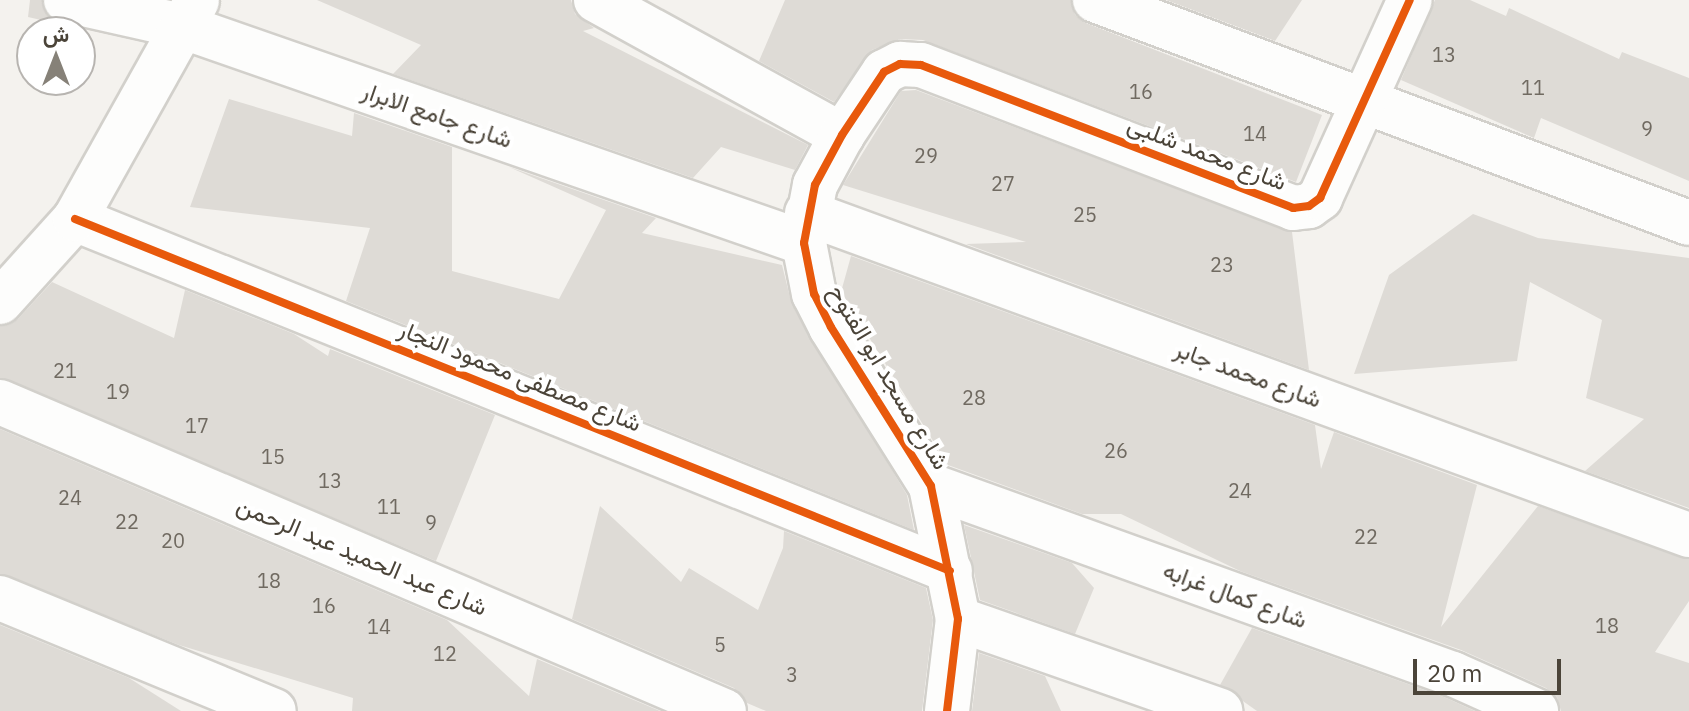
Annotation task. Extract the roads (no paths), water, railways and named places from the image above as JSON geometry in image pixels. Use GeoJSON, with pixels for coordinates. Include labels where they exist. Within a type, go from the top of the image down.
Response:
{"type":"FeatureCollection","features":[{"type":"Feature","properties":{"kind":"street","name":"شارع جامع الابرار"},"geometry":{"type":"LineString","coordinates":[[66,0],[190,13],[806,228]]}},
{"type":"Feature","properties":{"kind":"street"},"geometry":{"type":"LineString","coordinates":[[596,0],[842,135],[815,185],[806,228]]}},
{"type":"Feature","properties":{"kind":"street"},"geometry":{"type":"LineString","coordinates":[[1095,0],[1689,223]]}},
{"type":"Feature","properties":{"kind":"street","name":"شارع محمد شلبى"},"geometry":{"type":"LineString","coordinates":[[842,135],[884,72],[900,64],[921,65],[1293,208],[1320,198],[1410,0]]}},
{"type":"Feature","properties":{"kind":"street"},"geometry":{"type":"LineString","coordinates":[[0,302],[75,219],[190,13]]}},
{"type":"Feature","properties":{"kind":"street","name":"شارع مصطفى محمود النجار"},"geometry":{"type":"LineString","coordinates":[[75,219],[950,571]]}},
{"type":"Feature","properties":{"kind":"street","name":"شارع مسجد ابو الفتوح"},"geometry":{"type":"LineString","coordinates":[[806,228],[814,294],[831,327],[931,486],[958,619],[947,711]]}},
{"type":"Feature","properties":{"kind":"street","name":"شارع محمد جابر"},"geometry":{"type":"LineString","coordinates":[[806,228],[1689,535]]}},
{"type":"Feature","properties":{"kind":"street","name":"شارع عبد الحميد عبد الرحمن"},"geometry":{"type":"LineString","coordinates":[[0,402],[724,711]]}},
{"type":"Feature","properties":{"kind":"street","name":"شارع كمال غرابه"},"geometry":{"type":"LineString","coordinates":[[931,486],[1453,674],[1536,711]]}},
{"type":"Feature","properties":{"kind":"street"},"geometry":{"type":"LineString","coordinates":[[0,598],[274,711]]}},
{"type":"Feature","properties":{"kind":"street"},"geometry":{"type":"LineString","coordinates":[[958,619],[1220,711]]}}]}
